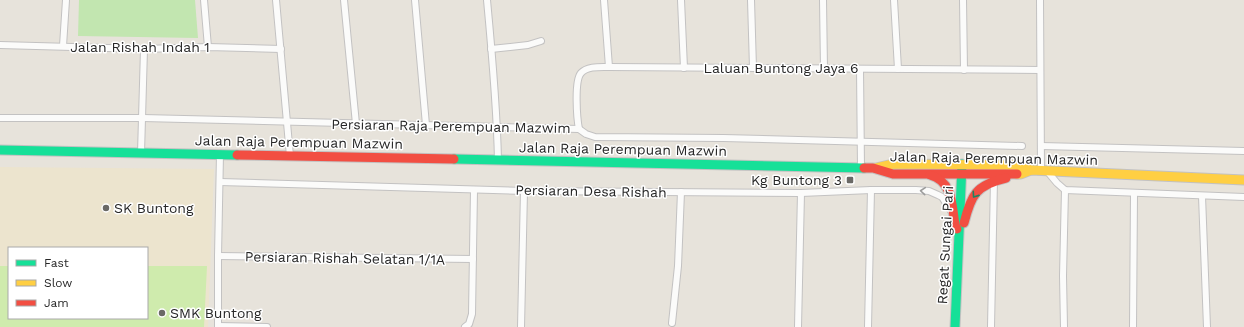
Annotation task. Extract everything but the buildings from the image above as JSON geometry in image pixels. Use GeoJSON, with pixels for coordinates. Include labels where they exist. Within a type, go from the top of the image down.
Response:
{"type":"FeatureCollection","features":[{"type":"Feature","properties":{"kind":"main road","name":"Jalan Raja Perempuan Mazwin"},"geometry":{"type":"LineString","coordinates":[[0,150],[873,168],[893,174],[962,169],[1021,174],[1039,171],[1244,180]]}},
{"type":"Feature","properties":{"kind":"main road"},"geometry":{"type":"LineString","coordinates":[[873,168],[893,164],[962,169],[1015,165],[1039,171]]}},
{"type":"Feature","properties":{"kind":"main road","name":"Regat Sungai Pari"},"geometry":{"type":"LineString","coordinates":[[955,327],[962,169]]}},
{"type":"Feature","properties":{"kind":"main road"},"geometry":{"type":"LineString","coordinates":[[918,173],[934,176],[942,180],[947,186],[955,225],[960,233]]}},
{"type":"Feature","properties":{"kind":"main road"},"geometry":{"type":"LineString","coordinates":[[960,233],[971,201],[977,190],[994,180],[1012,178],[1021,174]]}},
{"type":"Feature","properties":{"kind":"main road"},"geometry":{"type":"LineString","coordinates":[[1216,179],[1230,175],[1244,174]]}},
{"type":"Feature","properties":{"kind":"street"},"geometry":{"type":"LineString","coordinates":[[63,46],[66,0]]}},
{"type":"Feature","properties":{"kind":"street"},"geometry":{"type":"LineString","coordinates":[[204,0],[208,47]]}},
{"type":"Feature","properties":{"kind":"street"},"geometry":{"type":"LineString","coordinates":[[276,0],[290,156]]}},
{"type":"Feature","properties":{"kind":"street"},"geometry":{"type":"LineString","coordinates":[[344,0],[356,124]]}},
{"type":"Feature","properties":{"kind":"street"},"geometry":{"type":"LineString","coordinates":[[415,0],[426,125]]}},
{"type":"Feature","properties":{"kind":"street"},"geometry":{"type":"LineString","coordinates":[[486,0],[492,49],[498,161]]}},
{"type":"Feature","properties":{"kind":"street"},"geometry":{"type":"LineString","coordinates":[[604,0],[609,67]]}},
{"type":"Feature","properties":{"kind":"street"},"geometry":{"type":"LineString","coordinates":[[681,0],[684,68]]}},
{"type":"Feature","properties":{"kind":"street"},"geometry":{"type":"LineString","coordinates":[[752,0],[753,68]]}},
{"type":"Feature","properties":{"kind":"street"},"geometry":{"type":"LineString","coordinates":[[823,0],[824,69]]}},
{"type":"Feature","properties":{"kind":"street"},"geometry":{"type":"LineString","coordinates":[[894,0],[898,69]]}},
{"type":"Feature","properties":{"kind":"street"},"geometry":{"type":"LineString","coordinates":[[963,0],[964,70]]}},
{"type":"Feature","properties":{"kind":"street"},"geometry":{"type":"LineString","coordinates":[[1040,0],[1039,171],[1065,190],[1134,194],[1244,197]]}},
{"type":"Feature","properties":{"kind":"street"},"geometry":{"type":"LineString","coordinates":[[492,49],[528,45],[541,41]]}},
{"type":"Feature","properties":{"kind":"street","name":"Jalan Rishah Indah 1"},"geometry":{"type":"LineString","coordinates":[[0,45],[280,49]]}},
{"type":"Feature","properties":{"kind":"street"},"geometry":{"type":"LineString","coordinates":[[141,153],[144,48]]}},
{"type":"Feature","properties":{"kind":"street","name":"Laluan Buntong Jaya 6"},"geometry":{"type":"LineString","coordinates":[[579,130],[577,79],[582,72],[590,68],[1040,70]]}},
{"type":"Feature","properties":{"kind":"street"},"geometry":{"type":"LineString","coordinates":[[860,69],[862,168]]}},
{"type":"Feature","properties":{"kind":"street","name":"Persiaran Raja Perempuan Mazwim"},"geometry":{"type":"LineString","coordinates":[[0,118],[143,118],[426,125],[579,130],[595,137],[861,141],[1022,146]]}},
{"type":"Feature","properties":{"kind":"street"},"geometry":{"type":"LineString","coordinates":[[1040,146],[1244,151]]}},
{"type":"Feature","properties":{"kind":"street"},"geometry":{"type":"LineString","coordinates":[[220,154],[218,326],[267,327]]}},
{"type":"Feature","properties":{"kind":"street"},"geometry":{"type":"LineString","coordinates":[[991,327],[994,180]]}},
{"type":"Feature","properties":{"kind":"street","name":"Persiaran Desa Rishah"},"geometry":{"type":"LineString","coordinates":[[220,182],[524,191],[801,193],[916,190],[934,193],[942,197],[953,212]]}},
{"type":"Feature","properties":{"kind":"street"},"geometry":{"type":"LineString","coordinates":[[465,327],[469,324],[472,314],[474,190]]}},
{"type":"Feature","properties":{"kind":"street"},"geometry":{"type":"LineString","coordinates":[[868,327],[871,190]]}},
{"type":"Feature","properties":{"kind":"street"},"geometry":{"type":"LineString","coordinates":[[1064,327],[1063,276],[1065,190]]}},
{"type":"Feature","properties":{"kind":"street"},"geometry":{"type":"LineString","coordinates":[[521,327],[524,191]]}},
{"type":"Feature","properties":{"kind":"street"},"geometry":{"type":"LineString","coordinates":[[672,323],[678,266],[681,192]]}},
{"type":"Feature","properties":{"kind":"street"},"geometry":{"type":"LineString","coordinates":[[798,327],[801,193]]}},
{"type":"Feature","properties":{"kind":"street"},"geometry":{"type":"LineString","coordinates":[[1133,327],[1134,194]]}},
{"type":"Feature","properties":{"kind":"street"},"geometry":{"type":"LineString","coordinates":[[1202,196],[1207,327]]}},
{"type":"Feature","properties":{"kind":"street","name":"Persiaran Rishah Selatan 1/1A"},"geometry":{"type":"LineString","coordinates":[[218,256],[473,259]]}},
{"type":"Feature","properties":{"kind":"shaded area","name":"SK Buntong"},"geometry":{"type":"Polygon","coordinates":[[[0,167],[214,169],[208,327],[0,327],[0,167]]]}},
{"type":"Feature","properties":{"kind":"green space"},"geometry":{"type":"Polygon","coordinates":[[[79,0],[195,0],[198,38],[78,36],[79,0]]]}},
{"type":"Feature","properties":{"kind":"green space"},"geometry":{"type":"Polygon","coordinates":[[[0,266],[8,266],[8,319],[148,319],[148,266],[207,266],[204,327],[0,327],[0,266]]]}},
{"type":"Feature","properties":{"kind":"traffic: fast"},"geometry":{"type":"LineString","coordinates":[[0,150],[237,155]]}},
{"type":"Feature","properties":{"kind":"traffic: fast"},"geometry":{"type":"LineString","coordinates":[[454,159],[864,168]]}},
{"type":"Feature","properties":{"kind":"traffic: fast"},"geometry":{"type":"LineString","coordinates":[[955,327],[962,164]]}},
{"type":"Feature","properties":{"kind":"traffic: slow"},"geometry":{"type":"LineString","coordinates":[[876,168],[893,164],[1015,165],[1031,170]]}},
{"type":"Feature","properties":{"kind":"traffic: slow"},"geometry":{"type":"LineString","coordinates":[[1017,174],[1031,170],[1244,180]]}},
{"type":"Feature","properties":{"kind":"traffic: jam"},"geometry":{"type":"LineString","coordinates":[[237,155],[454,159]]}},
{"type":"Feature","properties":{"kind":"traffic: jam"},"geometry":{"type":"LineString","coordinates":[[864,168],[873,168],[893,174],[1017,174]]}},
{"type":"Feature","properties":{"kind":"traffic: jam"},"geometry":{"type":"LineString","coordinates":[[930,175],[938,178],[947,188],[952,202],[955,225],[957,229]]}},
{"type":"Feature","properties":{"kind":"traffic: jam"},"geometry":{"type":"LineString","coordinates":[[964,223],[969,205],[976,193],[988,184],[1006,178]]}},
{"type":"Feature","properties":{"kind":"place","name":"Kg Buntong 3"},"geometry":{"type":"Point","coordinates":[850,180]}},
{"type":"Feature","properties":{"kind":"place","name":"SK Buntong"},"geometry":{"type":"Point","coordinates":[106,208]}},
{"type":"Feature","properties":{"kind":"place","name":"SMK Buntong"},"geometry":{"type":"Point","coordinates":[162,313]}}]}
